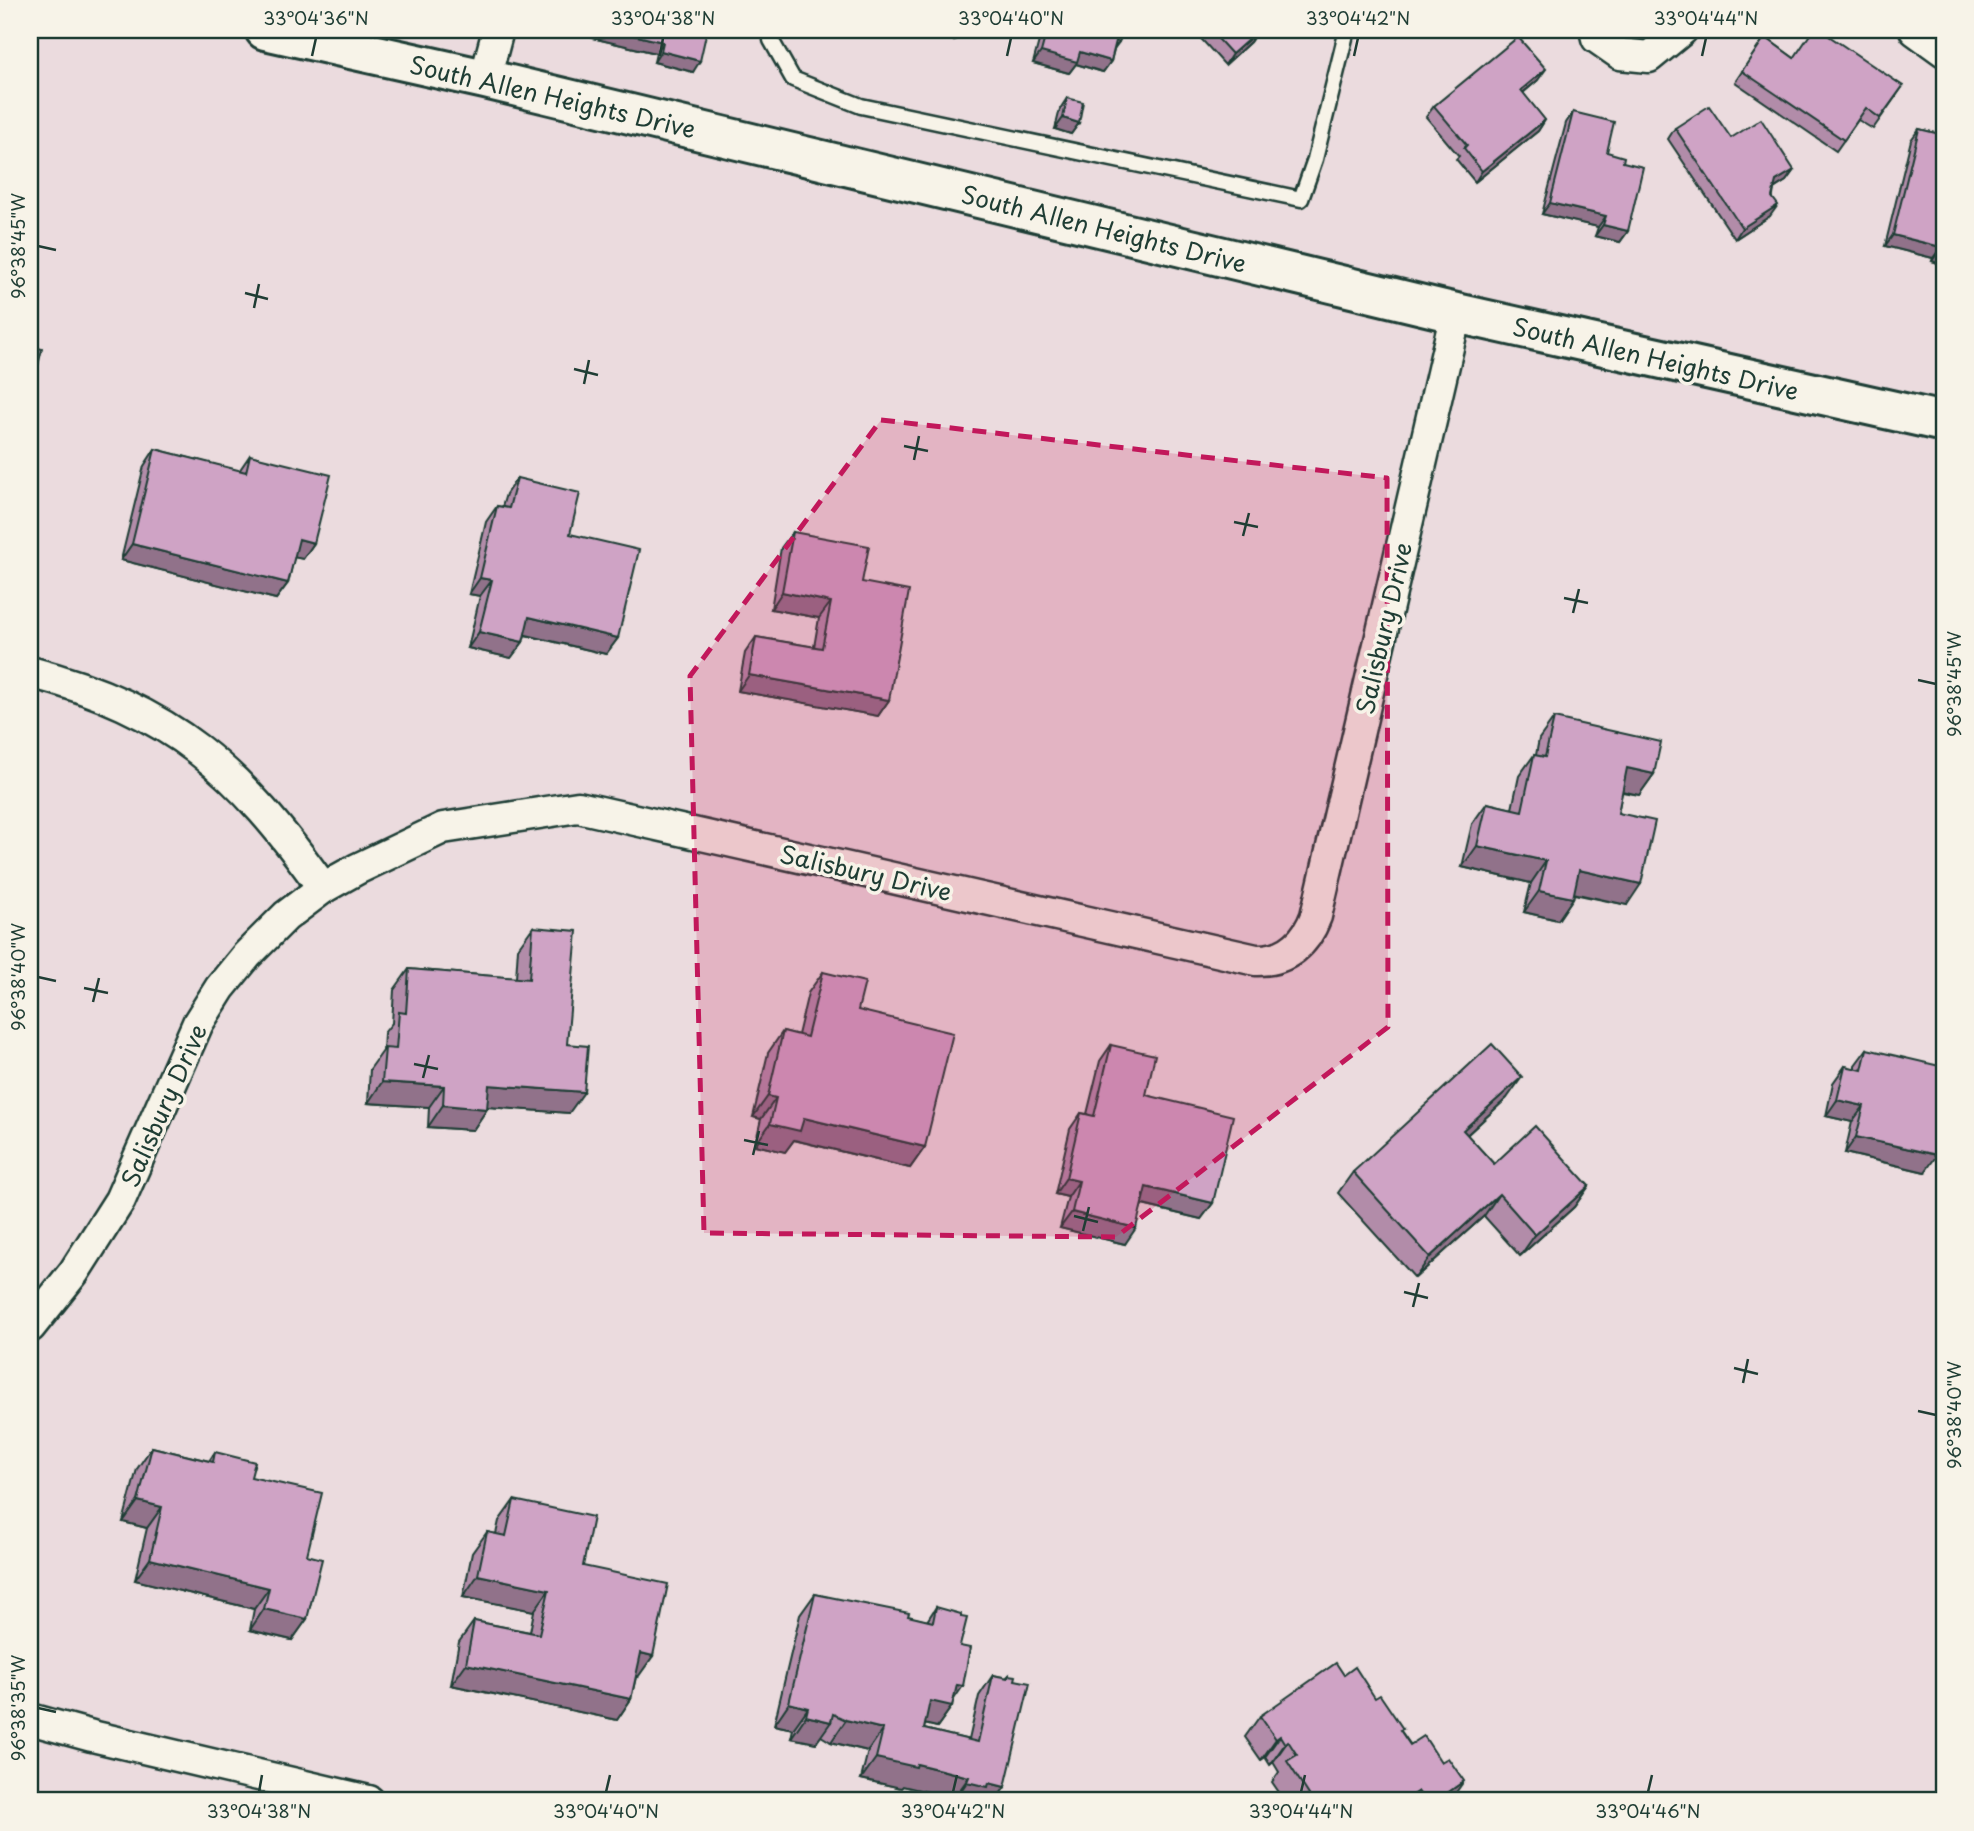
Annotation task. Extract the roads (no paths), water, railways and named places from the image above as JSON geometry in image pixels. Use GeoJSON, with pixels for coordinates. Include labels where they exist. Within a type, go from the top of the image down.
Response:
{"type":"FeatureCollection","features":[{"type":"Feature","properties":{"kind":"main road","name":"South Allen Heights Drive"},"geometry":{"type":"LineString","coordinates":[[265,30],[485,79],[1456,313],[1944,422]]}},
{"type":"Feature","properties":{"kind":"street"},"geometry":{"type":"LineString","coordinates":[[485,79],[498,30]]}},
{"type":"Feature","properties":{"kind":"street"},"geometry":{"type":"LineString","coordinates":[[1595,30],[1597,38],[1620,54],[1649,57],[1682,30]]}},
{"type":"Feature","properties":{"kind":"street"},"geometry":{"type":"LineString","coordinates":[[1915,30],[1944,51]]}},
{"type":"Feature","properties":{"kind":"street","name":"Salisbury Drive"},"geometry":{"type":"LineString","coordinates":[[30,1327],[74,1272],[120,1200],[181,1056],[198,1023],[220,988],[247,955],[286,916],[323,888],[356,869],[443,828],[578,807],[1241,957],[1270,961],[1298,946],[1309,934],[1316,916],[1456,313]]}},
{"type":"Feature","properties":{"kind":"street"},"geometry":{"type":"LineString","coordinates":[[30,672],[100,694],[158,722],[187,740],[212,759],[252,797],[297,851],[323,888]]}},
{"type":"Feature","properties":{"kind":"street"},"geometry":{"type":"LineString","coordinates":[[30,1719],[369,1801]]}},
{"type":"Feature","properties":{"kind":"lane"},"geometry":{"type":"LineString","coordinates":[[774,30],[771,40],[793,79],[861,106],[1301,199],[1315,159],[1347,30]]}}]}
